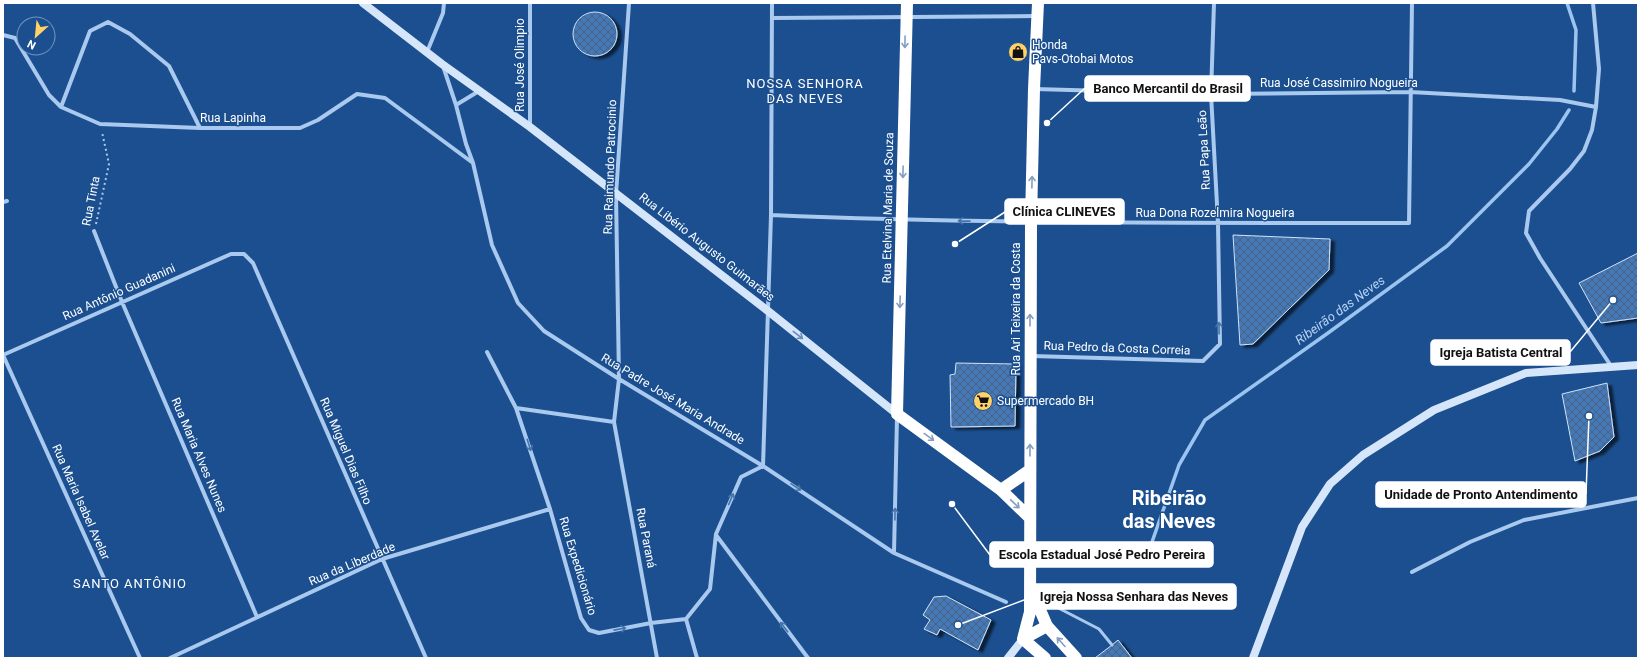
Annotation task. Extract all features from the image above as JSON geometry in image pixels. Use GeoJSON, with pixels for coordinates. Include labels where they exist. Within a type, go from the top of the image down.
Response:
{"type":"FeatureCollection","features":[{"type":"Feature","properties":{"kind":"highway","name":"Rua Etelvina Maria de Souza"},"geometry":{"type":"LineString","coordinates":[[897,414],[903,220],[907,3]]}},
{"type":"Feature","properties":{"kind":"highway","name":"Rua Ari Teixeira da Costa"},"geometry":{"type":"LineString","coordinates":[[1023,639],[1030,613],[1032,590],[1029,517],[1031,221],[1034,89],[1038,3]]}},
{"type":"Feature","properties":{"kind":"highway","name":"Rua Libério Augusto Guimarães"},"geometry":{"type":"LineString","coordinates":[[897,414],[1001,490],[1029,517]]}},
{"type":"Feature","properties":{"kind":"highway"},"geometry":{"type":"LineString","coordinates":[[1001,490],[1030,470]]}},
{"type":"Feature","properties":{"kind":"highway"},"geometry":{"type":"LineString","coordinates":[[1032,590],[1047,626],[1076,658]]}},
{"type":"Feature","properties":{"kind":"highway"},"geometry":{"type":"LineString","coordinates":[[1045,658],[1023,639],[1047,626]]}},
{"type":"Feature","properties":{"kind":"street","name":"Rua Libério Augusto Guimarães"},"geometry":{"type":"LineString","coordinates":[[363,3],[442,64],[530,127],[768,311],[897,414]]}},
{"type":"Feature","properties":{"kind":"street"},"geometry":{"type":"LineString","coordinates":[[427,52],[443,13],[444,3]]}},
{"type":"Feature","properties":{"kind":"street","name":"Rua José Olimpio"},"geometry":{"type":"LineString","coordinates":[[530,3],[530,127]]}},
{"type":"Feature","properties":{"kind":"street","name":"Rua Raimundo Patrocinio"},"geometry":{"type":"LineString","coordinates":[[618,379],[616,194],[629,3]]}},
{"type":"Feature","properties":{"kind":"street"},"geometry":{"type":"LineString","coordinates":[[697,658],[686,619],[710,589],[716,534],[741,477],[763,466],[770,215],[772,3]]}},
{"type":"Feature","properties":{"kind":"street","name":"Rua Papa Leão"},"geometry":{"type":"LineString","coordinates":[[1203,361],[1220,344],[1218,223],[1211,94],[1214,3]]}},
{"type":"Feature","properties":{"kind":"street"},"geometry":{"type":"LineString","coordinates":[[1410,92],[1412,3]]}},
{"type":"Feature","properties":{"kind":"street"},"geometry":{"type":"LineString","coordinates":[[1593,3],[1599,69],[1596,107],[1592,130],[1584,151],[1570,169],[1529,211],[1526,232],[1540,258],[1611,366]]}},
{"type":"Feature","properties":{"kind":"street"},"geometry":{"type":"LineString","coordinates":[[772,18],[1037,16]]}},
{"type":"Feature","properties":{"kind":"street"},"geometry":{"type":"LineString","coordinates":[[61,107],[90,31],[108,22],[130,34],[170,66],[200,128]]}},
{"type":"Feature","properties":{"kind":"street","name":"Rua Lapinha"},"geometry":{"type":"LineString","coordinates":[[3,34],[15,38],[49,95],[61,107],[100,124],[200,128],[300,128],[318,120],[357,94],[385,98],[473,163]]}},
{"type":"Feature","properties":{"kind":"street","name":"Rua Padre José Maria Andrade"},"geometry":{"type":"LineString","coordinates":[[442,64],[473,163],[492,245],[518,303],[544,331],[618,379],[763,466],[894,553],[1006,602]]}},
{"type":"Feature","properties":{"kind":"street","name":"Rua José Cassimiro Nogueira"},"geometry":{"type":"LineString","coordinates":[[1034,89],[1211,94],[1410,92],[1560,100],[1596,107]]}},
{"type":"Feature","properties":{"kind":"street"},"geometry":{"type":"LineString","coordinates":[[456,105],[480,91]]}},
{"type":"Feature","properties":{"kind":"street","name":"Rua Dona Rozelmira Nogueira"},"geometry":{"type":"LineString","coordinates":[[770,215],[903,220],[1409,223],[1410,92]]}},
{"type":"Feature","properties":{"kind":"street","name":"Rua Tinta"},"geometry":{"type":"LineString","coordinates":[[94,231],[122,302]]}},
{"type":"Feature","properties":{"kind":"street","name":"Rua Antônio Guadanini"},"geometry":{"type":"LineString","coordinates":[[3,355],[231,254],[244,254]]}},
{"type":"Feature","properties":{"kind":"street","name":"Rua Miguel Dias Filho"},"geometry":{"type":"LineString","coordinates":[[244,254],[253,263],[426,658]]}},
{"type":"Feature","properties":{"kind":"street","name":"Rua Maria Alves Nunes"},"geometry":{"type":"LineString","coordinates":[[122,302],[257,617]]}},
{"type":"Feature","properties":{"kind":"street","name":"Rua Expedicionário"},"geometry":{"type":"LineString","coordinates":[[487,352],[516,408],[550,509],[581,618],[589,630],[599,633],[651,623],[686,619]]}},
{"type":"Feature","properties":{"kind":"street","name":"Rua Maria Isabel Avelar"},"geometry":{"type":"LineString","coordinates":[[3,355],[140,658]]}},
{"type":"Feature","properties":{"kind":"street","name":"Rua Pedro da Costa Correia"},"geometry":{"type":"LineString","coordinates":[[1030,356],[1203,361]]}},
{"type":"Feature","properties":{"kind":"street"},"geometry":{"type":"LineString","coordinates":[[1253,658],[1302,527],[1330,484],[1363,455],[1434,410],[1526,373],[1638,365]]}},
{"type":"Feature","properties":{"kind":"street","name":"Rua Paraná"},"geometry":{"type":"LineString","coordinates":[[618,379],[614,422],[651,623],[656,658]]}},
{"type":"Feature","properties":{"kind":"street"},"geometry":{"type":"LineString","coordinates":[[516,408],[614,422]]}},
{"type":"Feature","properties":{"kind":"street"},"geometry":{"type":"LineString","coordinates":[[894,553],[897,414]]}},
{"type":"Feature","properties":{"kind":"street"},"geometry":{"type":"LineString","coordinates":[[1412,572],[1470,542],[1524,520],[1638,498]]}},
{"type":"Feature","properties":{"kind":"street","name":"Rua da Liberdade"},"geometry":{"type":"LineString","coordinates":[[170,658],[382,559],[550,509]]}},
{"type":"Feature","properties":{"kind":"street"},"geometry":{"type":"LineString","coordinates":[[716,534],[808,658]]}},
{"type":"Feature","properties":{"kind":"street"},"geometry":{"type":"LineString","coordinates":[[1008,658],[1023,639]]}},
{"type":"Feature","properties":{"kind":"lane"},"geometry":{"type":"LineString","coordinates":[[1032,590],[1099,629],[1112,645]]}},
{"type":"Feature","properties":{"kind":"path","name":"Rua Tinta"},"geometry":{"type":"LineString","coordinates":[[94,231],[109,164],[100,124]]}},
{"type":"Feature","properties":{"kind":"building"},"geometry":{"type":"Polygon","coordinates":[[[591,12],[599,12],[611,18],[617,30],[617,38],[611,50],[599,56],[591,56],[579,50],[573,38],[573,30],[579,18],[591,12]]]}},
{"type":"Feature","properties":{"kind":"building"},"geometry":{"type":"Polygon","coordinates":[[[1233,235],[1330,239],[1329,270],[1253,344],[1240,345],[1233,235]]]}},
{"type":"Feature","properties":{"kind":"building"},"geometry":{"type":"Polygon","coordinates":[[[1638,253],[1638,318],[1601,323],[1579,283],[1638,253]]]}},
{"type":"Feature","properties":{"kind":"building","name":"Supermercado BH"},"geometry":{"type":"Polygon","coordinates":[[[956,363],[1016,364],[1015,426],[951,427],[950,375],[955,374],[956,363]]]}},
{"type":"Feature","properties":{"kind":"building"},"geometry":{"type":"Polygon","coordinates":[[[1607,383],[1614,437],[1600,451],[1575,461],[1562,394],[1607,383]]]}},
{"type":"Feature","properties":{"kind":"building"},"geometry":{"type":"Polygon","coordinates":[[[946,596],[991,620],[978,650],[940,629],[937,635],[924,629],[930,620],[923,615],[934,597],[946,596]]]}},
{"type":"Feature","properties":{"kind":"building"},"geometry":{"type":"Polygon","coordinates":[[[1118,640],[1132,658],[1095,658],[1112,645],[1118,640]]]}},
{"type":"Feature","properties":{"kind":"waterway","name":"Ribeirão das Neves"},"geometry":{"type":"LineString","coordinates":[[1567,3],[1576,30],[1574,91]]}},
{"type":"Feature","properties":{"kind":"waterway","name":"Ribeirão das Neves"},"geometry":{"type":"LineString","coordinates":[[1152,542],[1179,465],[1205,420],[1447,246],[1529,164],[1557,129],[1569,110]]}},
{"type":"Feature","properties":{"kind":"place","name":"Honda Pavs-Otobai Motos"},"geometry":{"type":"Point","coordinates":[1018,52]}},
{"type":"Feature","properties":{"kind":"place","name":"Banco Mercantil do Brasil"},"geometry":{"type":"Point","coordinates":[1047,123]}},
{"type":"Feature","properties":{"kind":"place","name":"Clínica CLINEVES"},"geometry":{"type":"Point","coordinates":[955,244]}},
{"type":"Feature","properties":{"kind":"place","name":"Igreja Batista Central"},"geometry":{"type":"Point","coordinates":[1613,300]}},
{"type":"Feature","properties":{"kind":"place","name":"Supermercado BH"},"geometry":{"type":"Point","coordinates":[983,401]}},
{"type":"Feature","properties":{"kind":"place","name":"Unidade de Pronto Antendimento"},"geometry":{"type":"Point","coordinates":[1589,416]}},
{"type":"Feature","properties":{"kind":"place","name":"Escola Estadual José Pedro Pereira"},"geometry":{"type":"Point","coordinates":[952,504]}},
{"type":"Feature","properties":{"kind":"place","name":"Igreja Nossa Senhara das Neves"},"geometry":{"type":"Point","coordinates":[958,625]}},
{"type":"Feature","properties":{"kind":"district","name":"NOSSA SENHORA DAS NEVES"},"geometry":{"type":"Point","coordinates":[805,90]}},
{"type":"Feature","properties":{"kind":"district","name":"Ribeirão das Neves"},"geometry":{"type":"Point","coordinates":[1169,510]}},
{"type":"Feature","properties":{"kind":"district","name":"SANTO ANTÔNIO"},"geometry":{"type":"Point","coordinates":[130,583]}}]}
